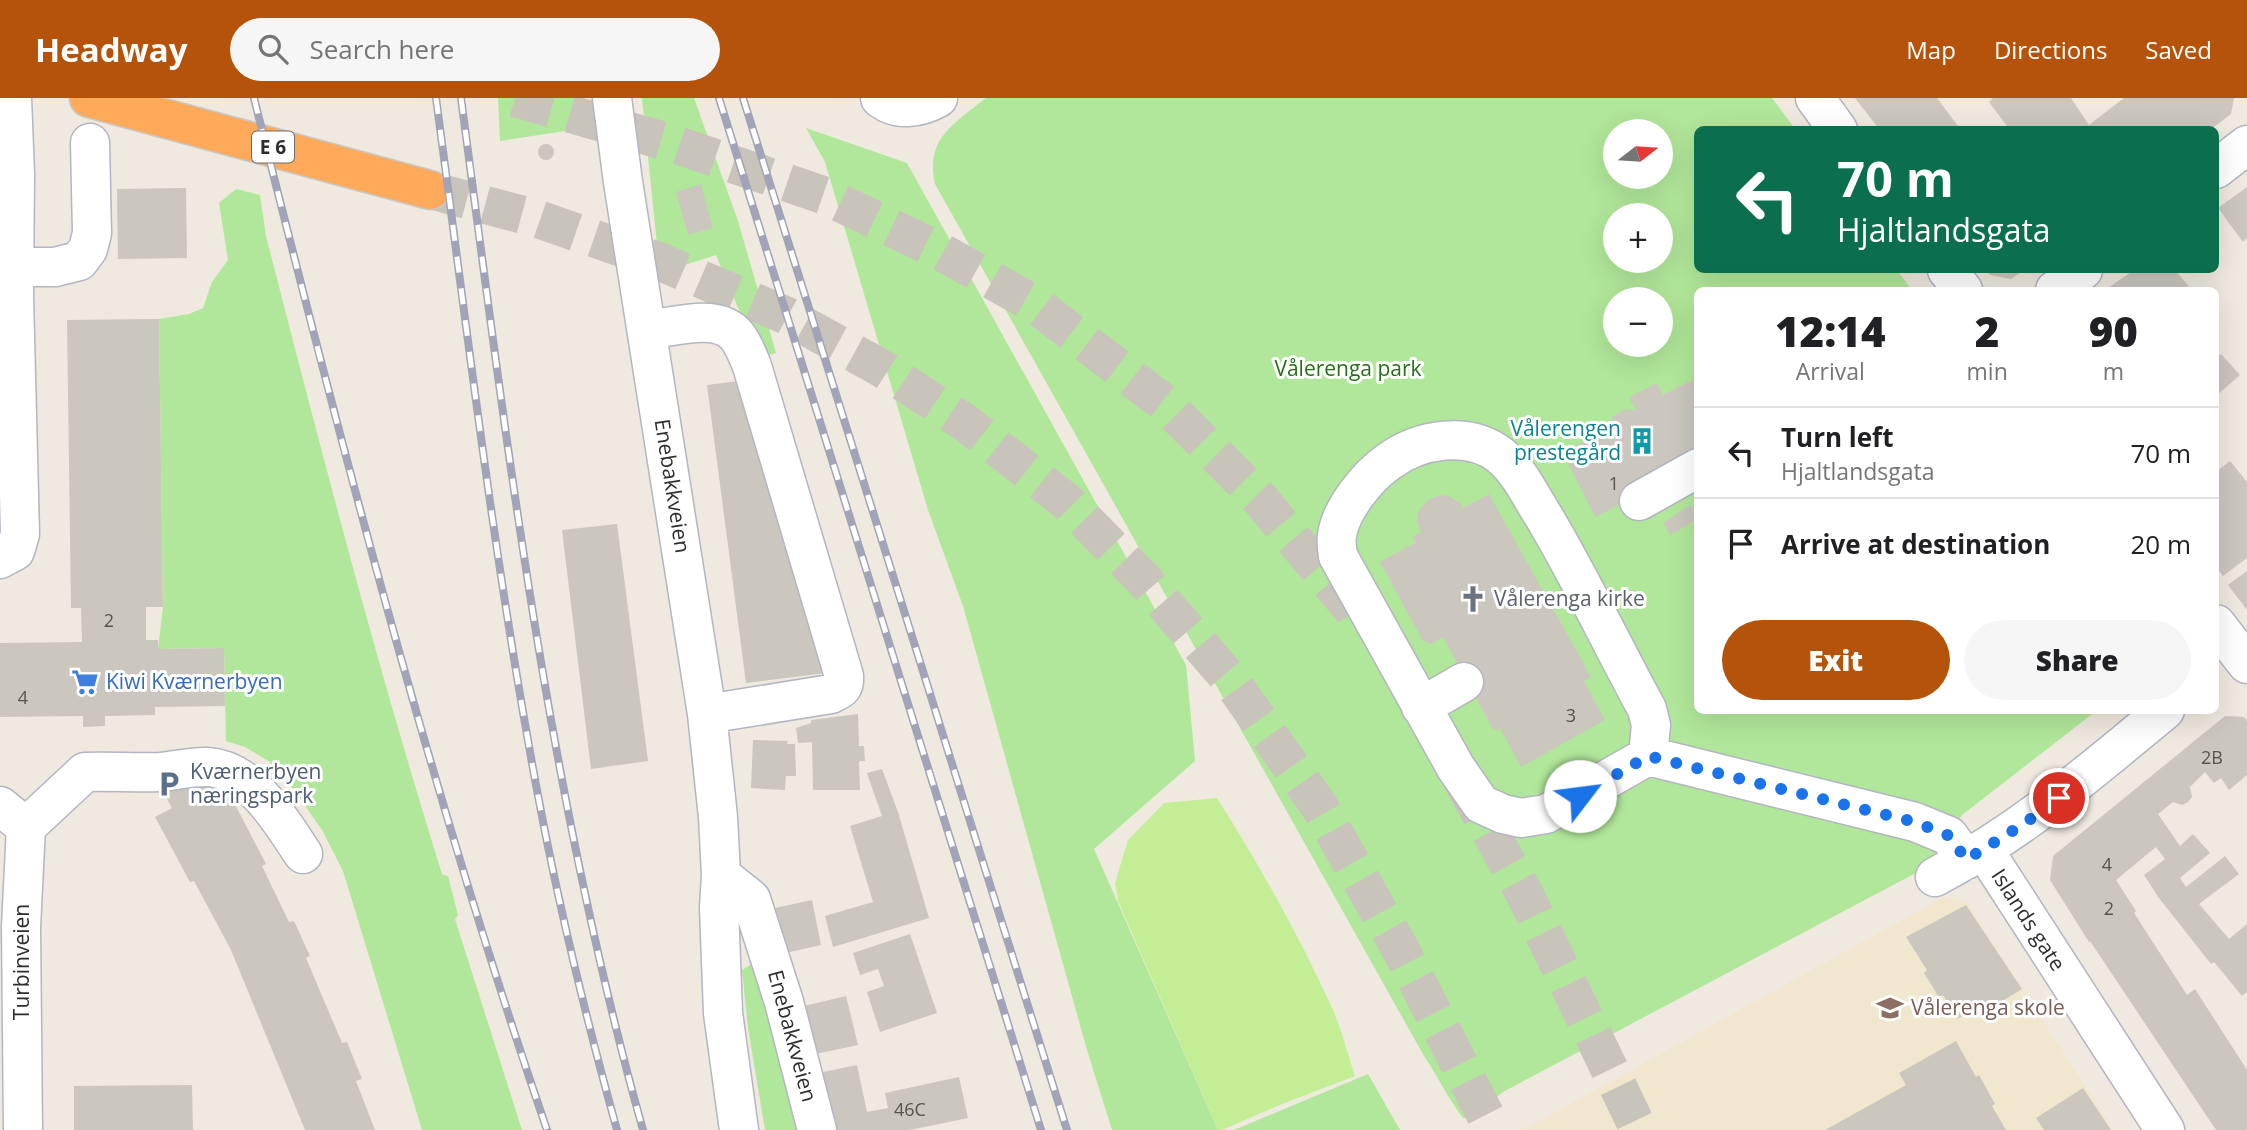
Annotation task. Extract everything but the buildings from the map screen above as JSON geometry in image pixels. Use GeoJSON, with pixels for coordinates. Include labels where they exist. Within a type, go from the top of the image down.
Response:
{"type":"FeatureCollection","features":[{"type":"Feature","properties":{"kind":"highway","name":"E 6"},"geometry":{"type":"LineString","coordinates":[[102,101],[430,190]]}},
{"type":"Feature","properties":{"kind":"street"},"geometry":{"type":"LineString","coordinates":[[0,559],[15,551],[20,534],[14,296],[8,266],[12,98]]}},
{"type":"Feature","properties":{"kind":"street","name":"Enebakkveien"},"geometry":{"type":"LineString","coordinates":[[612,98],[707,714],[718,817],[723,1013],[739,1130]]}},
{"type":"Feature","properties":{"kind":"street"},"geometry":{"type":"LineString","coordinates":[[880,98],[885,102],[908,107],[926,104],[938,98]]}},
{"type":"Feature","properties":{"kind":"street"},"geometry":{"type":"LineString","coordinates":[[1815,98],[1835,126]]}},
{"type":"Feature","properties":{"kind":"street"},"geometry":{"type":"LineString","coordinates":[[8,266],[55,267],[79,261],[88,249],[93,233],[90,143]]}},
{"type":"Feature","properties":{"kind":"street"},"geometry":{"type":"LineString","coordinates":[[2219,167],[2247,145]]}},
{"type":"Feature","properties":{"kind":"street"},"geometry":{"type":"LineString","coordinates":[[1949,273],[1961,287]]}},
{"type":"Feature","properties":{"kind":"street"},"geometry":{"type":"LineString","coordinates":[[2059,287],[2079,273]]}},
{"type":"Feature","properties":{"kind":"street"},"geometry":{"type":"LineString","coordinates":[[647,330],[710,322],[727,326],[738,337],[752,366],[845,676],[842,689],[831,694],[707,714]]}},
{"type":"Feature","properties":{"kind":"street"},"geometry":{"type":"LineString","coordinates":[[1468,442],[1481,445],[1501,456],[1513,469],[1561,546],[1647,709],[1651,725],[1648,756],[1557,809],[1533,817],[1521,818],[1503,814],[1480,804],[1421,707],[1338,556],[1336,536],[1360,489],[1389,461],[1422,444],[1468,442]]}},
{"type":"Feature","properties":{"kind":"street"},"geometry":{"type":"LineString","coordinates":[[1639,501],[1694,470]]}},
{"type":"Feature","properties":{"kind":"street"},"geometry":{"type":"LineString","coordinates":[[1421,707],[1464,682]]}},
{"type":"Feature","properties":{"kind":"street"},"geometry":{"type":"LineString","coordinates":[[1961,862],[2059,798],[2160,714]]}},
{"type":"Feature","properties":{"kind":"street","name":"Islands gate"},"geometry":{"type":"LineString","coordinates":[[1648,756],[1915,822],[1950,836],[1961,862],[2165,1130]]}},
{"type":"Feature","properties":{"kind":"street"},"geometry":{"type":"LineString","coordinates":[[13,817],[85,772],[166,778],[183,767],[208,767],[234,774],[268,806],[303,854]]}},
{"type":"Feature","properties":{"kind":"street","name":"Turbinveien"},"geometry":{"type":"LineString","coordinates":[[13,817],[21,927],[23,1130]]}},
{"type":"Feature","properties":{"kind":"street","name":"Enebakkveien"},"geometry":{"type":"LineString","coordinates":[[721,875],[751,899],[784,1002],[817,1130]]}},
{"type":"Feature","properties":{"kind":"shaded area","name":"Vålerenga skole"},"geometry":{"type":"Polygon","coordinates":[[[1944,897],[1966,902],[2114,1130],[1523,1130],[1944,897]]]}},
{"type":"Feature","properties":{"kind":"green space"},"geometry":{"type":"Polygon","coordinates":[[[498,98],[574,98],[578,129],[500,141],[498,98]]]}},
{"type":"Feature","properties":{"kind":"green space"},"geometry":{"type":"Polygon","coordinates":[[[642,98],[694,98],[738,221],[776,353],[759,358],[716,255],[663,272],[657,245],[642,98]]]}},
{"type":"Feature","properties":{"kind":"green space","name":"Vålerenga park"},"geometry":{"type":"Polygon","coordinates":[[[986,98],[1772,98],[1793,126],[1694,126],[1694,273],[1899,273],[1910,287],[1694,287],[1694,714],[2092,714],[1962,815],[1929,866],[1503,1092],[1471,1118],[1463,1118],[1424,1056],[935,184],[934,155],[945,134],[986,98]]]}},
{"type":"Feature","properties":{"kind":"green space"},"geometry":{"type":"Polygon","coordinates":[[[806,128],[907,163],[1186,665],[1195,761],[1094,849],[1218,1130],[1112,1130],[1087,1050],[963,606],[928,510],[825,162],[806,128]]]}},
{"type":"Feature","properties":{"kind":"green space"},"geometry":{"type":"Polygon","coordinates":[[[236,189],[260,195],[266,236],[372,636],[442,874],[448,876],[458,915],[455,919],[522,1130],[422,1130],[343,871],[322,830],[292,787],[270,762],[245,747],[226,741],[224,648],[158,649],[163,607],[159,319],[189,314],[203,308],[212,282],[228,260],[219,203],[236,189]]]}},
{"type":"Feature","properties":{"kind":"green space"},"geometry":{"type":"Polygon","coordinates":[[[1217,798],[1264,876],[1307,956],[1336,1018],[1355,1076],[1222,1130],[1218,1130],[1118,901],[1115,883],[1128,840],[1164,803],[1217,798]]]}},
{"type":"Feature","properties":{"kind":"green space"},"geometry":{"type":"Polygon","coordinates":[[[750,965],[757,965],[797,1130],[765,1130],[748,1028],[742,970],[750,965]]]}},
{"type":"Feature","properties":{"kind":"green space"},"geometry":{"type":"Polygon","coordinates":[[[1368,1074],[1400,1130],[1234,1130],[1368,1074]]]}},
{"type":"Feature","properties":{"kind":"tunnel"},"geometry":{"type":"LineString","coordinates":[[515,98],[671,143],[823,195],[938,250],[1036,305],[1163,402],[1260,499],[1365,628]]}},
{"type":"Feature","properties":{"kind":"tunnel"},"geometry":{"type":"LineString","coordinates":[[430,190],[538,219],[656,260],[785,315],[881,368],[967,424],[1067,502],[1143,579],[1231,681],[1319,806],[1402,952],[1493,1130]]}},
{"type":"Feature","properties":{"kind":"tunnel"},"geometry":{"type":"LineString","coordinates":[[1463,782],[1525,895],[1639,1130]]}},
{"type":"Feature","properties":{"kind":"railway"},"geometry":{"type":"LineString","coordinates":[[254,98],[354,488],[426,746],[547,1130]]}},
{"type":"Feature","properties":{"kind":"railway"},"geometry":{"type":"LineString","coordinates":[[436,98],[482,445],[522,704],[563,918],[617,1130]]}},
{"type":"Feature","properties":{"kind":"railway"},"geometry":{"type":"LineString","coordinates":[[461,98],[514,488],[556,746],[581,875],[643,1130]]}},
{"type":"Feature","properties":{"kind":"railway"},"geometry":{"type":"LineString","coordinates":[[719,98],[1041,1130]]}},
{"type":"Feature","properties":{"kind":"railway"},"geometry":{"type":"LineString","coordinates":[[743,98],[1067,1130]]}},
{"type":"Feature","properties":{"kind":"place","name":"Vålerengen prestegård"},"geometry":{"type":"Point","coordinates":[1642,441]}},
{"type":"Feature","properties":{"kind":"place","name":"Vålerenga kirke"},"geometry":{"type":"Point","coordinates":[1473,599]}},
{"type":"Feature","properties":{"kind":"place","name":"Kiwi Kværnerbyen"},"geometry":{"type":"Point","coordinates":[85,682]}},
{"type":"Feature","properties":{"kind":"place","name":"Kværnerbyen næringspark"},"geometry":{"type":"Point","coordinates":[169,784]}},
{"type":"Feature","properties":{"kind":"place","name":"Vålerenga skole"},"geometry":{"type":"Point","coordinates":[1890,1008]}},
{"type":"Feature","properties":{"kind":"route"},"geometry":{"type":"LineString","coordinates":[[1580,796],[1648,756],[1915,822],[1950,836],[1966,860],[2059,798]]}}]}
